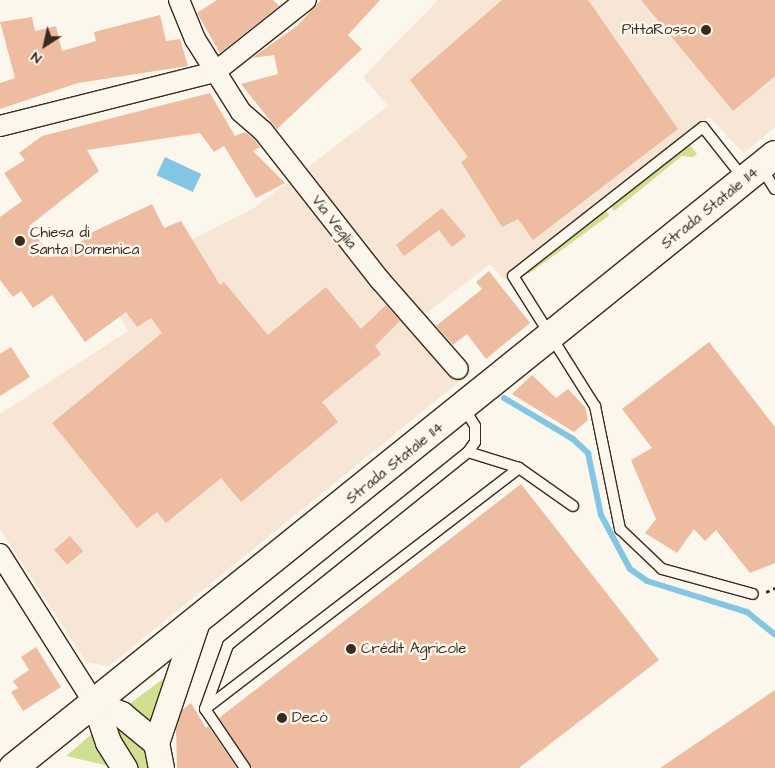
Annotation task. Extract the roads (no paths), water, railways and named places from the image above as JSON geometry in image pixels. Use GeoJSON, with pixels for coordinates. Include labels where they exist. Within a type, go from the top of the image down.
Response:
{"type":"FeatureCollection","features":[{"type":"Feature","properties":{"kind":"main road","name":"Strada Statale 114"},"geometry":{"type":"LineString","coordinates":[[13,768],[196,624],[760,167]]}},
{"type":"Feature","properties":{"kind":"street","name":"Via Veglia"},"geometry":{"type":"LineString","coordinates":[[179,0],[215,72],[241,112],[263,131],[386,287],[458,369]]}},
{"type":"Feature","properties":{"kind":"street"},"geometry":{"type":"LineString","coordinates":[[0,126],[215,72],[232,63],[306,0]]}},
{"type":"Feature","properties":{"kind":"street"},"geometry":{"type":"LineString","coordinates":[[0,554],[95,704],[108,742],[124,768]]}},
{"type":"Feature","properties":{"kind":"street"},"geometry":{"type":"LineString","coordinates":[[161,768],[156,743],[196,624]]}},
{"type":"Feature","properties":{"kind":"street"},"geometry":{"type":"LineString","coordinates":[[95,704],[121,714],[156,743]]}},
{"type":"Feature","properties":{"kind":"lane"},"geometry":{"type":"LineString","coordinates":[[753,594],[662,569],[620,529],[595,406],[553,335],[513,276],[703,127],[760,167],[775,189]]}},
{"type":"Feature","properties":{"kind":"lane"},"geometry":{"type":"LineString","coordinates":[[205,709],[228,644],[468,452],[475,442],[475,426],[464,407]]}},
{"type":"Feature","properties":{"kind":"lane"},"geometry":{"type":"LineString","coordinates":[[468,452],[518,468],[573,506]]}},
{"type":"Feature","properties":{"kind":"lane"},"geometry":{"type":"LineString","coordinates":[[205,709],[518,468]]}},
{"type":"Feature","properties":{"kind":"lane"},"geometry":{"type":"LineString","coordinates":[[205,709],[245,768]]}},
{"type":"Feature","properties":{"kind":"water"},"geometry":{"type":"Polygon","coordinates":[[[165,157],[201,174],[193,192],[157,175],[165,157]]]}},
{"type":"Feature","properties":{"kind":"waterway"},"geometry":{"type":"LineString","coordinates":[[504,398],[573,439],[588,453],[601,515],[630,569],[647,581],[747,612],[775,635]]}},
{"type":"Feature","properties":{"kind":"place","name":"PittaRosso"},"geometry":{"type":"Point","coordinates":[706,30]}},
{"type":"Feature","properties":{"kind":"place","name":"Chiesa di Santa Domenica"},"geometry":{"type":"Point","coordinates":[20,241]}},
{"type":"Feature","properties":{"kind":"place","name":"Crédit Agricole"},"geometry":{"type":"Point","coordinates":[351,649]}},
{"type":"Feature","properties":{"kind":"place","name":"Decò"},"geometry":{"type":"Point","coordinates":[282,718]}}]}
